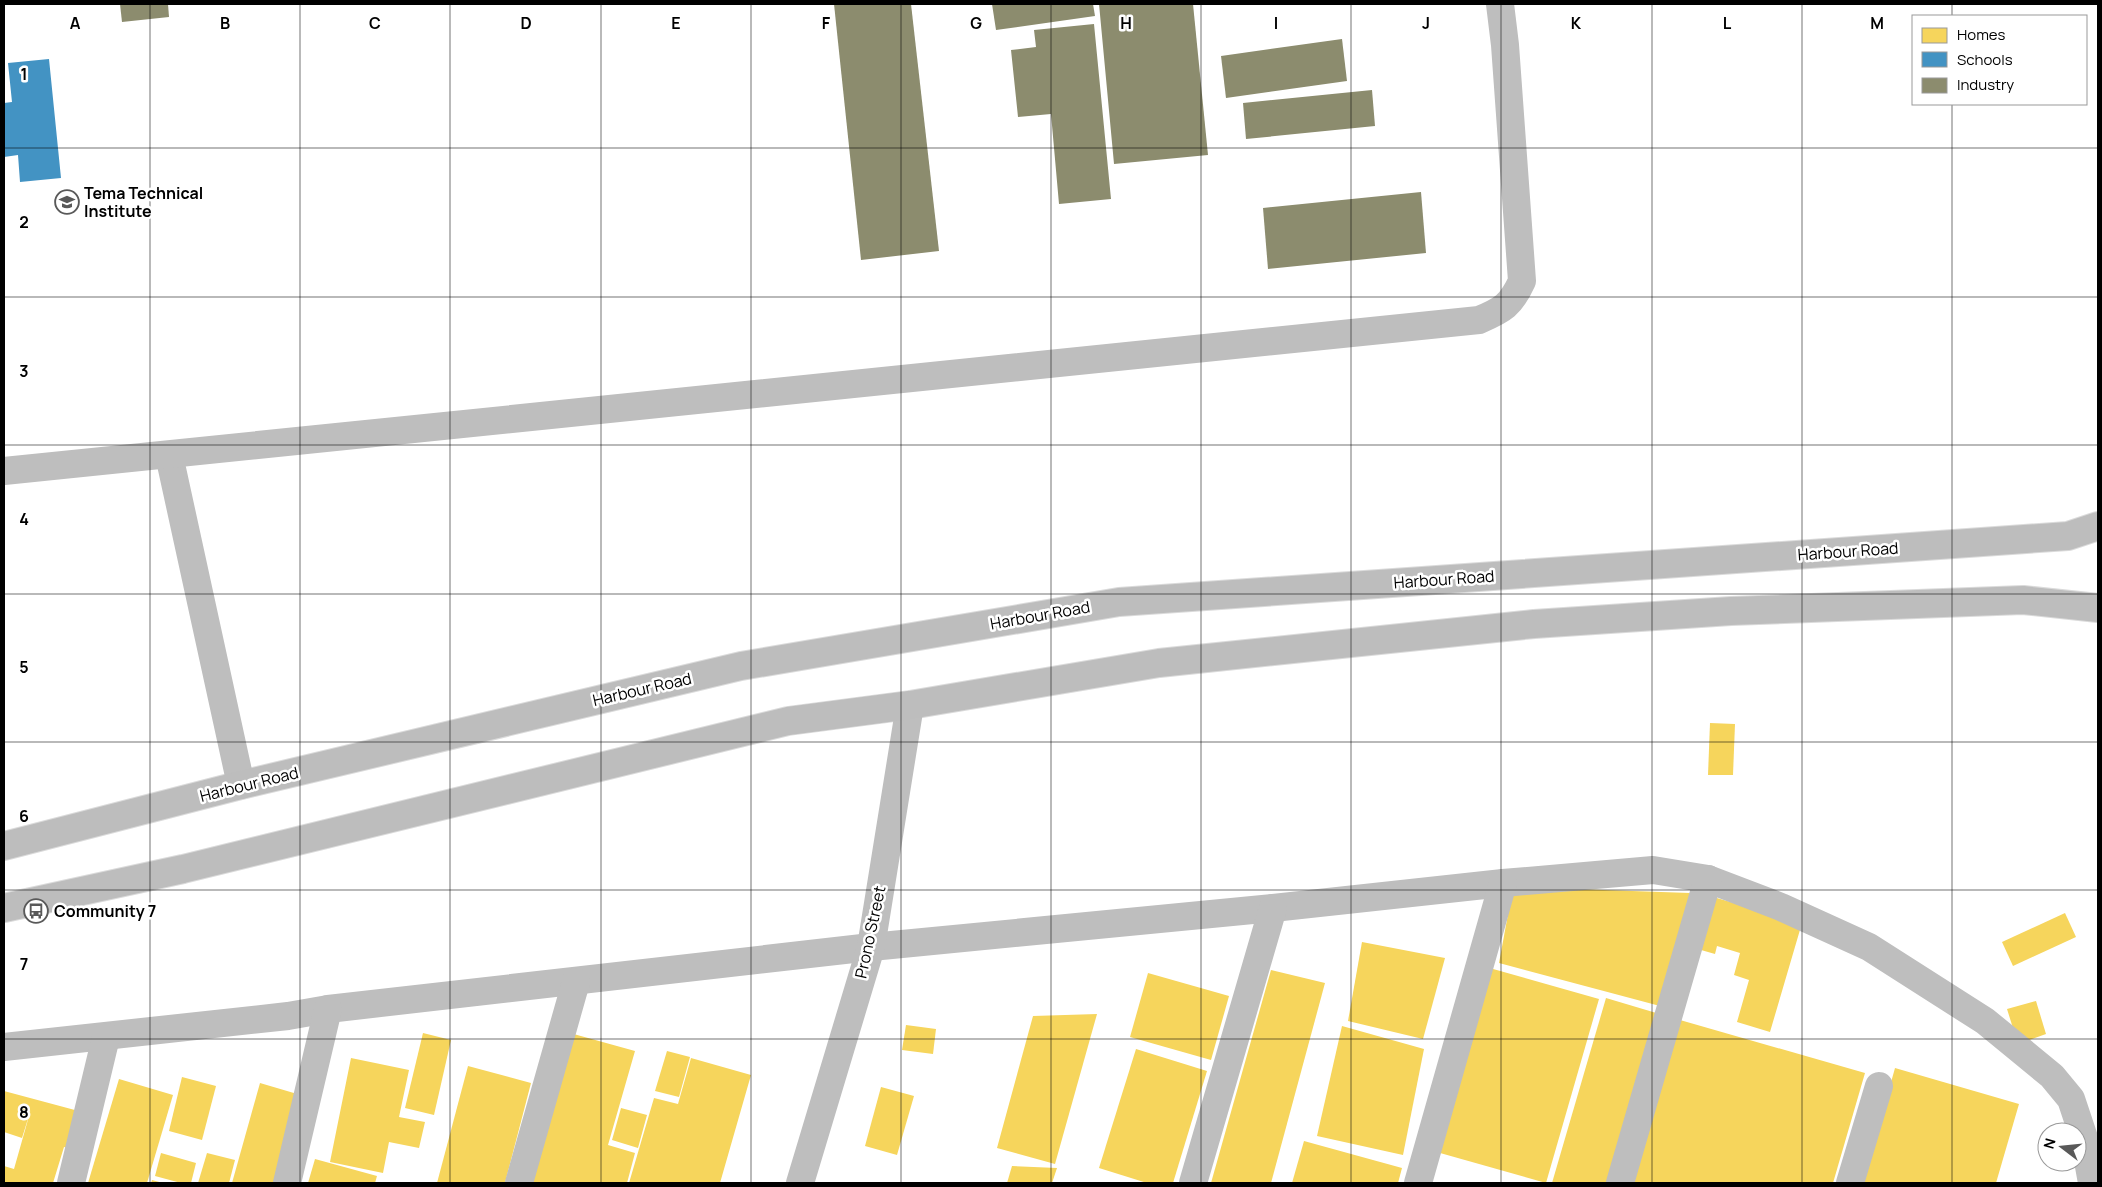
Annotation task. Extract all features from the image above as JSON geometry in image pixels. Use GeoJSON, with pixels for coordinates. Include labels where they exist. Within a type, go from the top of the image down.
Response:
{"type":"FeatureCollection","features":[{"type":"Feature","properties":{"kind":"highway","name":"Harbour Road"},"geometry":{"type":"LineString","coordinates":[[4,846],[241,785],[740,666],[1119,602],[2068,536],[2098,526]]}},
{"type":"Feature","properties":{"kind":"highway"},"geometry":{"type":"LineString","coordinates":[[4,908],[183,869],[788,720],[910,705],[1159,663],[1534,624],[1730,611],[2013,600],[2098,608]]}},
{"type":"Feature","properties":{"kind":"street"},"geometry":{"type":"LineString","coordinates":[[4,471],[1479,320],[1500,312],[1514,298],[1522,281],[1515,169],[1500,4]]}},
{"type":"Feature","properties":{"kind":"street"},"geometry":{"type":"LineString","coordinates":[[169,455],[241,785]]}},
{"type":"Feature","properties":{"kind":"street","name":"Prono Street"},"geometry":{"type":"LineString","coordinates":[[800,1183],[871,947],[910,705]]}},
{"type":"Feature","properties":{"kind":"street"},"geometry":{"type":"LineString","coordinates":[[4,1047],[106,1037],[288,1016],[328,1009],[871,947],[1273,908],[1503,882],[1654,870],[1708,879],[1781,907],[1869,946],[1985,1021],[2052,1076],[2071,1099],[2084,1138],[2092,1183]]}},
{"type":"Feature","properties":{"kind":"street"},"geometry":{"type":"LineString","coordinates":[[1620,1183],[1708,879]]}},
{"type":"Feature","properties":{"kind":"street"},"geometry":{"type":"LineString","coordinates":[[1418,1183],[1503,882]]}},
{"type":"Feature","properties":{"kind":"street"},"geometry":{"type":"LineString","coordinates":[[1193,1183],[1273,908]]}},
{"type":"Feature","properties":{"kind":"street"},"geometry":{"type":"LineString","coordinates":[[519,1183],[576,982]]}},
{"type":"Feature","properties":{"kind":"street"},"geometry":{"type":"LineString","coordinates":[[287,1183],[328,1009]]}},
{"type":"Feature","properties":{"kind":"street"},"geometry":{"type":"LineString","coordinates":[[71,1183],[106,1037]]}},
{"type":"Feature","properties":{"kind":"street"},"geometry":{"type":"LineString","coordinates":[[1850,1183],[1879,1086]]}},
{"type":"Feature","properties":{"kind":"building: Homes"},"geometry":{"type":"Polygon","coordinates":[[[1710,723],[1735,724],[1733,775],[1708,775],[1710,723]]]}},
{"type":"Feature","properties":{"kind":"building: Homes"},"geometry":{"type":"Polygon","coordinates":[[[1513,887],[1690,893],[1660,1006],[1499,963],[1513,887]]]}},
{"type":"Feature","properties":{"kind":"building: Homes"},"geometry":{"type":"Polygon","coordinates":[[[1710,896],[1802,923],[1770,1032],[1737,1022],[1749,980],[1734,975],[1740,953],[1717,946],[1715,954],[1694,948],[1710,896]]]}},
{"type":"Feature","properties":{"kind":"building: Homes"},"geometry":{"type":"Polygon","coordinates":[[[2065,913],[2076,937],[2013,966],[2002,942],[2065,913]]]}},
{"type":"Feature","properties":{"kind":"building: Homes"},"geometry":{"type":"Polygon","coordinates":[[[1362,942],[1445,958],[1423,1039],[1348,1021],[1362,942]]]}},
{"type":"Feature","properties":{"kind":"building: Homes"},"geometry":{"type":"Polygon","coordinates":[[[1486,967],[1599,999],[1546,1183],[1433,1151],[1486,967]]]}},
{"type":"Feature","properties":{"kind":"building: Homes"},"geometry":{"type":"Polygon","coordinates":[[[1271,970],[1325,983],[1271,1183],[1211,1183],[1271,970]]]}},
{"type":"Feature","properties":{"kind":"building: Homes"},"geometry":{"type":"Polygon","coordinates":[[[1148,973],[1229,996],[1211,1060],[1130,1037],[1148,973]]]}},
{"type":"Feature","properties":{"kind":"building: Homes"},"geometry":{"type":"Polygon","coordinates":[[[1606,998],[1663,1015],[1613,1183],[1552,1183],[1606,998]]]}},
{"type":"Feature","properties":{"kind":"building: Homes"},"geometry":{"type":"Polygon","coordinates":[[[2036,1001],[2046,1034],[2018,1044],[2007,1009],[2036,1001]]]}},
{"type":"Feature","properties":{"kind":"building: Homes"},"geometry":{"type":"Polygon","coordinates":[[[1097,1014],[1055,1164],[997,1148],[1033,1016],[1097,1014]]]}},
{"type":"Feature","properties":{"kind":"building: Homes"},"geometry":{"type":"Polygon","coordinates":[[[1680,1020],[1865,1073],[1833,1183],[1633,1183],[1680,1020]]]}},
{"type":"Feature","properties":{"kind":"building: Homes"},"geometry":{"type":"Polygon","coordinates":[[[906,1025],[936,1029],[933,1054],[902,1050],[906,1025]]]}},
{"type":"Feature","properties":{"kind":"building: Homes"},"geometry":{"type":"Polygon","coordinates":[[[1342,1026],[1424,1049],[1403,1155],[1317,1136],[1342,1026]]]}},
{"type":"Feature","properties":{"kind":"building: Homes"},"geometry":{"type":"Polygon","coordinates":[[[423,1033],[451,1040],[434,1115],[405,1108],[423,1033]]]}},
{"type":"Feature","properties":{"kind":"building: Homes"},"geometry":{"type":"Polygon","coordinates":[[[570,1033],[635,1051],[608,1145],[635,1153],[627,1183],[527,1183],[570,1033]]]}},
{"type":"Feature","properties":{"kind":"building: Homes"},"geometry":{"type":"Polygon","coordinates":[[[1136,1049],[1207,1071],[1173,1183],[1147,1183],[1099,1168],[1136,1049]]]}},
{"type":"Feature","properties":{"kind":"building: Homes"},"geometry":{"type":"Polygon","coordinates":[[[667,1051],[690,1057],[679,1097],[655,1091],[667,1051]]]}},
{"type":"Feature","properties":{"kind":"building: Homes"},"geometry":{"type":"Polygon","coordinates":[[[351,1058],[409,1070],[399,1117],[425,1122],[419,1148],[389,1142],[383,1173],[330,1162],[351,1058]]]}},
{"type":"Feature","properties":{"kind":"building: Homes"},"geometry":{"type":"Polygon","coordinates":[[[691,1058],[751,1075],[720,1183],[629,1183],[654,1098],[678,1104],[691,1058]]]}},
{"type":"Feature","properties":{"kind":"building: Homes"},"geometry":{"type":"Polygon","coordinates":[[[468,1066],[531,1083],[505,1183],[437,1183],[468,1066]]]}},
{"type":"Feature","properties":{"kind":"building: Homes"},"geometry":{"type":"Polygon","coordinates":[[[1895,1068],[2019,1104],[1996,1183],[1863,1183],[1895,1068]]]}},
{"type":"Feature","properties":{"kind":"building: Homes"},"geometry":{"type":"Polygon","coordinates":[[[182,1077],[216,1086],[202,1140],[169,1131],[182,1077]]]}},
{"type":"Feature","properties":{"kind":"building: Homes"},"geometry":{"type":"Polygon","coordinates":[[[119,1079],[173,1095],[147,1183],[88,1183],[119,1079]]]}},
{"type":"Feature","properties":{"kind":"building: Homes"},"geometry":{"type":"Polygon","coordinates":[[[260,1083],[304,1096],[279,1183],[232,1183],[260,1083]]]}},
{"type":"Feature","properties":{"kind":"building: Homes"},"geometry":{"type":"Polygon","coordinates":[[[881,1087],[914,1096],[897,1155],[865,1146],[881,1087]]]}},
{"type":"Feature","properties":{"kind":"building: Homes"},"geometry":{"type":"Polygon","coordinates":[[[4,1091],[86,1113],[75,1150],[64,1147],[53,1183],[4,1183],[4,1166],[14,1169],[31,1109],[22,1138],[4,1132],[4,1091]]]}},
{"type":"Feature","properties":{"kind":"building: Homes"},"geometry":{"type":"Polygon","coordinates":[[[621,1108],[647,1115],[638,1148],[612,1140],[621,1108]]]}},
{"type":"Feature","properties":{"kind":"building: Homes"},"geometry":{"type":"Polygon","coordinates":[[[1304,1141],[1402,1168],[1398,1183],[1292,1183],[1304,1141]]]}},
{"type":"Feature","properties":{"kind":"building: Homes"},"geometry":{"type":"Polygon","coordinates":[[[161,1153],[196,1163],[191,1183],[181,1183],[155,1176],[161,1153]]]}},
{"type":"Feature","properties":{"kind":"building: Homes"},"geometry":{"type":"Polygon","coordinates":[[[207,1153],[235,1160],[229,1183],[198,1183],[207,1153]]]}},
{"type":"Feature","properties":{"kind":"building: Homes"},"geometry":{"type":"Polygon","coordinates":[[[315,1159],[377,1176],[375,1183],[308,1183],[315,1159]]]}},
{"type":"Feature","properties":{"kind":"building: Homes"},"geometry":{"type":"Polygon","coordinates":[[[1012,1166],[1057,1168],[1052,1183],[1007,1183],[1012,1166]]]}},
{"type":"Feature","properties":{"kind":"building: Homes"},"geometry":{"type":"Polygon","coordinates":[[[152,1180],[163,1183],[151,1183],[152,1180]]]}},
{"type":"Feature","properties":{"kind":"building: Schools"},"geometry":{"type":"Polygon","coordinates":[[[49,59],[61,178],[20,182],[18,155],[4,157],[4,103],[12,102],[8,63],[49,59]]]}},
{"type":"Feature","properties":{"kind":"building: Industry"},"geometry":{"type":"Polygon","coordinates":[[[120,4],[168,4],[169,17],[122,22],[120,4]]]}},
{"type":"Feature","properties":{"kind":"building: Industry"},"geometry":{"type":"Polygon","coordinates":[[[834,4],[911,4],[939,251],[861,260],[834,4]]]}},
{"type":"Feature","properties":{"kind":"building: Industry"},"geometry":{"type":"Polygon","coordinates":[[[992,4],[1093,4],[1095,16],[996,30],[992,4]]]}},
{"type":"Feature","properties":{"kind":"building: Industry"},"geometry":{"type":"Polygon","coordinates":[[[1099,4],[1193,4],[1208,155],[1114,164],[1099,4]]]}},
{"type":"Feature","properties":{"kind":"building: Industry"},"geometry":{"type":"Polygon","coordinates":[[[1094,24],[1111,199],[1059,204],[1051,114],[1018,117],[1011,50],[1036,47],[1034,30],[1094,24]]]}},
{"type":"Feature","properties":{"kind":"building: Industry"},"geometry":{"type":"Polygon","coordinates":[[[1342,39],[1347,81],[1226,98],[1221,56],[1342,39]]]}},
{"type":"Feature","properties":{"kind":"building: Industry"},"geometry":{"type":"Polygon","coordinates":[[[1372,90],[1375,126],[1246,139],[1243,103],[1372,90]]]}},
{"type":"Feature","properties":{"kind":"building: Industry"},"geometry":{"type":"Polygon","coordinates":[[[1421,192],[1426,253],[1268,269],[1263,208],[1421,192]]]}},
{"type":"Feature","properties":{"kind":"place","name":"Tema Technical Institute"},"geometry":{"type":"Point","coordinates":[67,202]}},
{"type":"Feature","properties":{"kind":"place","name":"Community 7"},"geometry":{"type":"Point","coordinates":[36,911]}}]}
